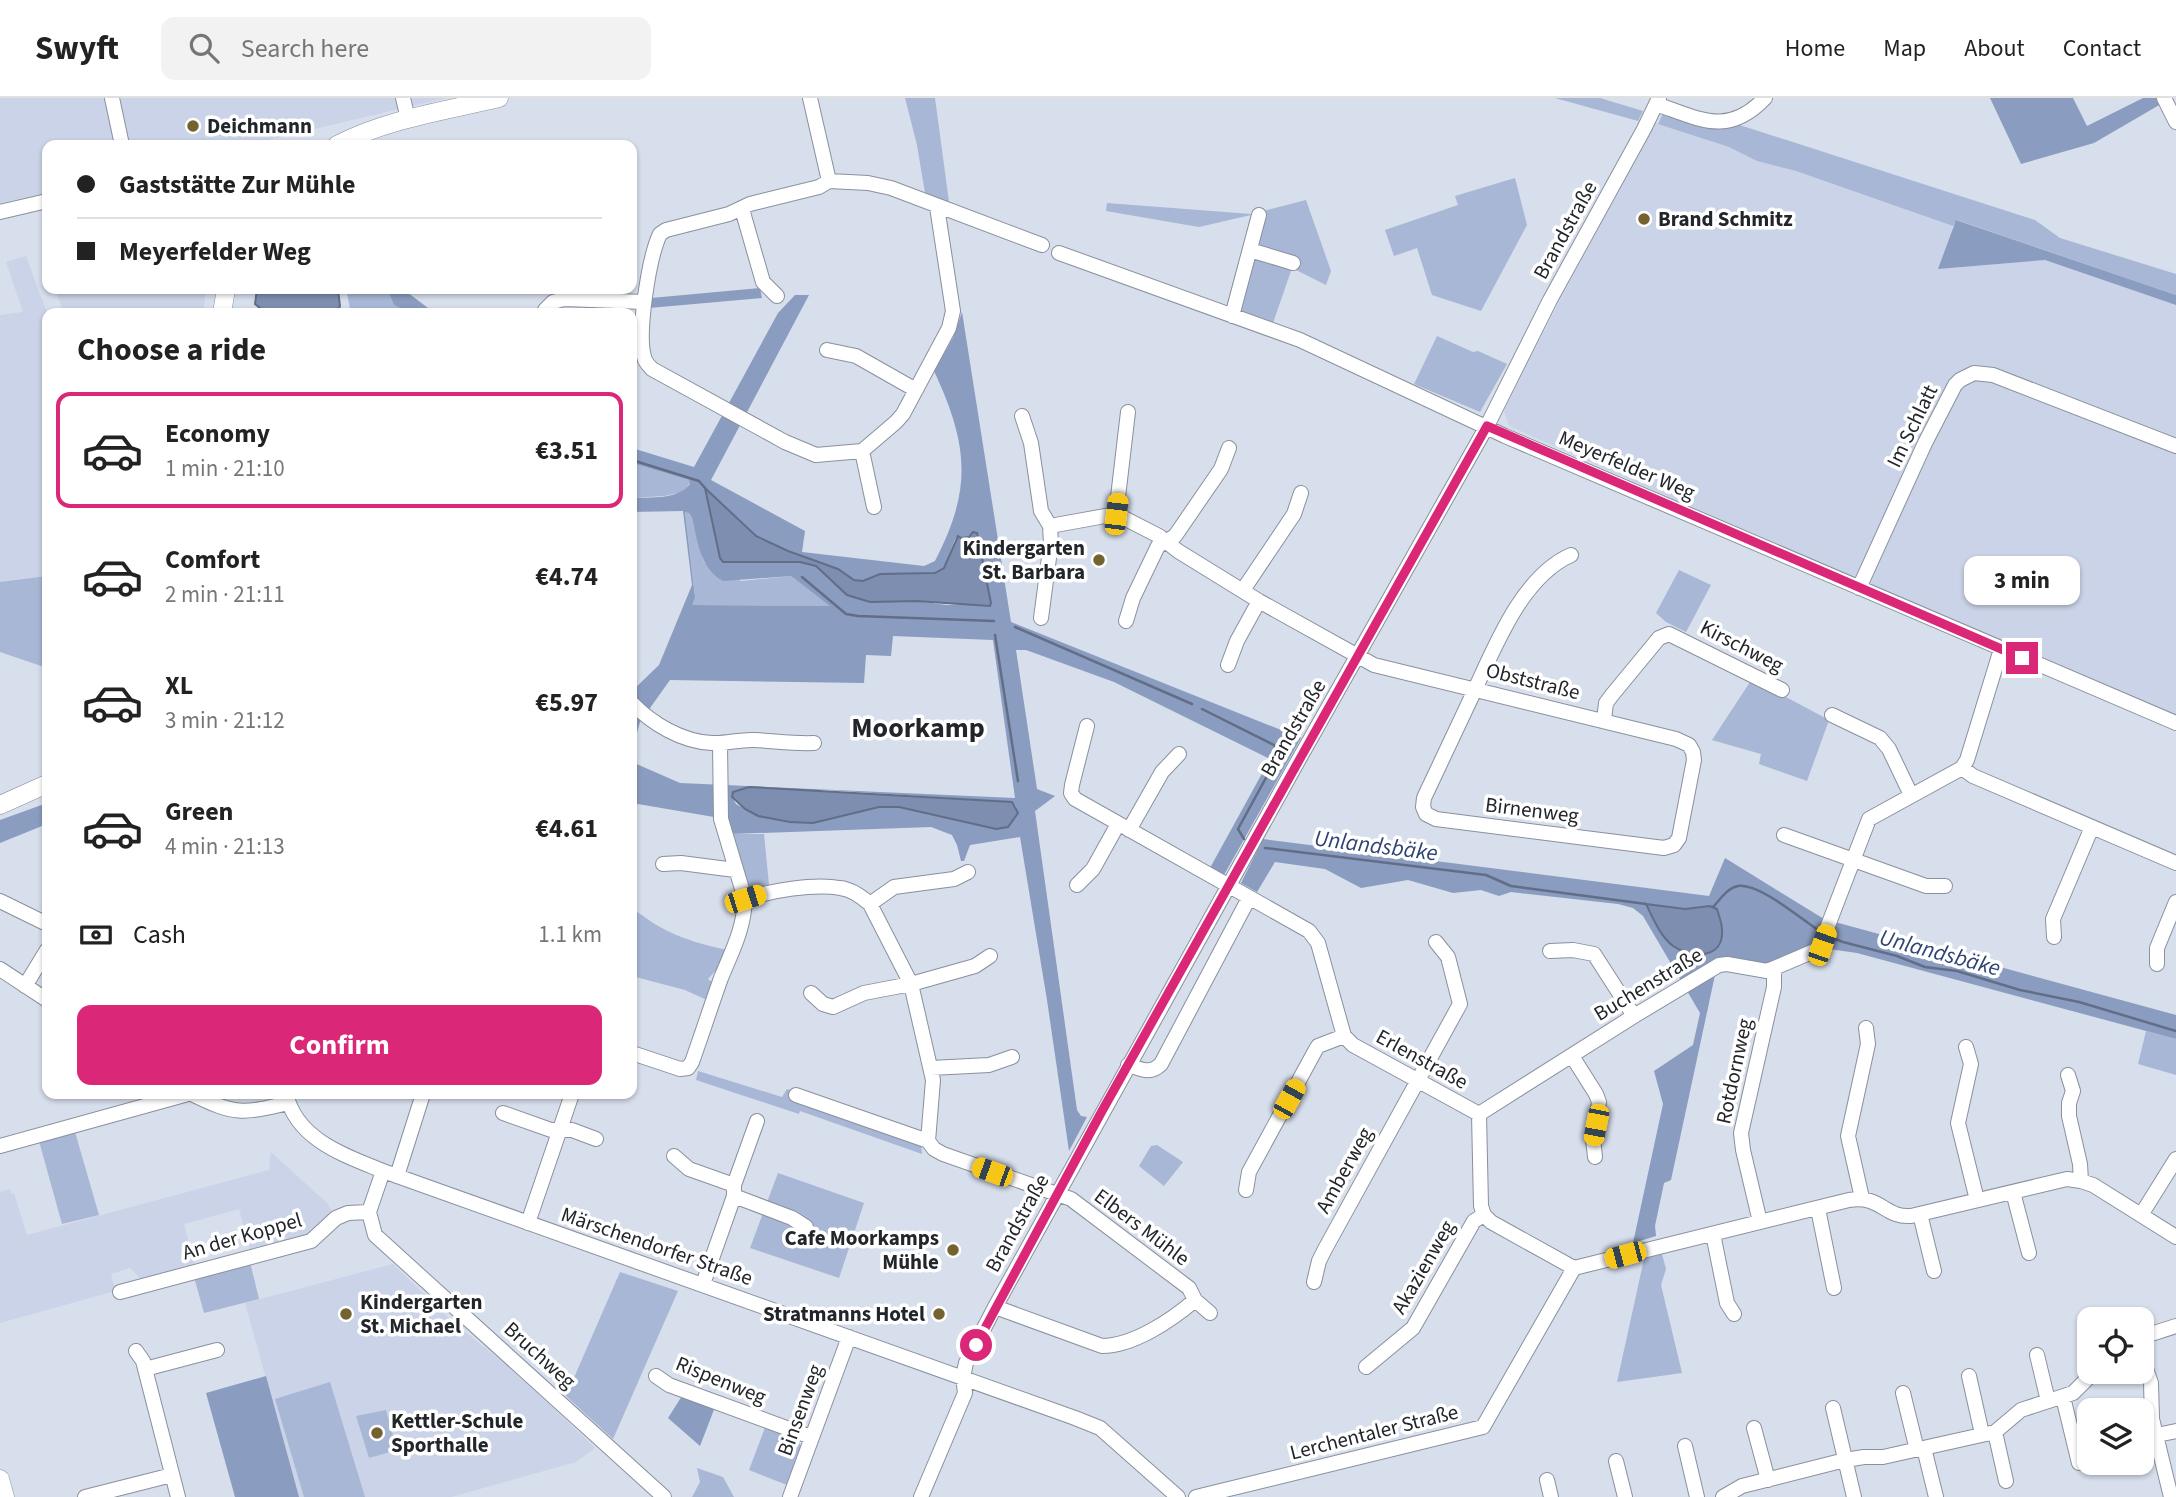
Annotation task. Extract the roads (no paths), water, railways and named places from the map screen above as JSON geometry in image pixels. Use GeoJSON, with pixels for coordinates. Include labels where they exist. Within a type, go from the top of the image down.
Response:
{"type":"FeatureCollection","features":[{"type":"Feature","properties":{"kind":"main road"},"geometry":{"type":"LineString","coordinates":[[347,140],[408,119],[499,98]]}},
{"type":"Feature","properties":{"kind":"main road"},"geometry":{"type":"LineString","coordinates":[[0,805],[42,786]]}},
{"type":"Feature","properties":{"kind":"main road"},"geometry":{"type":"LineString","coordinates":[[0,1479],[5,1497]]}},
{"type":"Feature","properties":{"kind":"street"},"geometry":{"type":"LineString","coordinates":[[112,98],[121,140]]}},
{"type":"Feature","properties":{"kind":"street"},"geometry":{"type":"LineString","coordinates":[[403,98],[408,119]]}},
{"type":"Feature","properties":{"kind":"street"},"geometry":{"type":"LineString","coordinates":[[810,98],[829,181]]}},
{"type":"Feature","properties":{"kind":"street"},"geometry":{"type":"LineString","coordinates":[[1658,101],[1704,121],[1718,123],[1748,114],[1765,98]]}},
{"type":"Feature","properties":{"kind":"street"},"geometry":{"type":"LineString","coordinates":[[2164,98],[2176,122]]}},
{"type":"Feature","properties":{"kind":"street","name":"Brandstraße"},"geometry":{"type":"LineString","coordinates":[[921,1497],[965,1393],[963,1377],[966,1363],[995,1307],[1487,426],[1550,300],[1658,101]]}},
{"type":"Feature","properties":{"kind":"street"},"geometry":{"type":"LineString","coordinates":[[937,207],[953,311],[949,328],[897,422],[862,451],[816,455],[785,442],[652,369],[645,361],[644,302],[660,234],[742,209],[750,204],[819,187],[829,181],[868,183],[891,188],[1042,245]]}},
{"type":"Feature","properties":{"kind":"street"},"geometry":{"type":"LineString","coordinates":[[0,212],[42,202]]}},
{"type":"Feature","properties":{"kind":"street"},"geometry":{"type":"LineString","coordinates":[[742,209],[763,282],[777,296]]}},
{"type":"Feature","properties":{"kind":"street"},"geometry":{"type":"LineString","coordinates":[[1232,316],[1259,215]]}},
{"type":"Feature","properties":{"kind":"street"},"geometry":{"type":"LineString","coordinates":[[1250,250],[1293,264]]}},
{"type":"Feature","properties":{"kind":"street","name":"Meyerfelder Weg"},"geometry":{"type":"LineString","coordinates":[[1059,253],[1300,340],[1487,426],[2176,723]]}},
{"type":"Feature","properties":{"kind":"street"},"geometry":{"type":"LineString","coordinates":[[547,308],[553,302],[564,299],[644,302]]}},
{"type":"Feature","properties":{"kind":"street"},"geometry":{"type":"LineString","coordinates":[[827,350],[856,356],[916,390]]}},
{"type":"Feature","properties":{"kind":"street","name":"Im Schlatt"},"geometry":{"type":"LineString","coordinates":[[1859,588],[1925,443],[1955,385],[1966,375],[1993,375],[2176,446]]}},
{"type":"Feature","properties":{"kind":"street"},"geometry":{"type":"LineString","coordinates":[[1050,526],[1116,514],[1128,412]]}},
{"type":"Feature","properties":{"kind":"street"},"geometry":{"type":"LineString","coordinates":[[1022,416],[1031,443],[1041,511],[1050,526],[1051,543],[1041,618]]}},
{"type":"Feature","properties":{"kind":"street"},"geometry":{"type":"LineString","coordinates":[[1126,621],[1133,598],[1158,546],[1175,536],[1221,469],[1229,448]]}},
{"type":"Feature","properties":{"kind":"street"},"geometry":{"type":"LineString","coordinates":[[862,451],[874,507]]}},
{"type":"Feature","properties":{"kind":"street"},"geometry":{"type":"LineString","coordinates":[[1243,590],[1294,514],[1301,493]]}},
{"type":"Feature","properties":{"kind":"street","name":"Obststraße"},"geometry":{"type":"LineString","coordinates":[[1116,514],[1168,542],[1178,551],[1259,601],[1374,664],[1676,739],[1689,745],[1693,752]]}},
{"type":"Feature","properties":{"kind":"street"},"geometry":{"type":"LineString","coordinates":[[1475,689],[1516,607],[1556,562],[1571,555]]}},
{"type":"Feature","properties":{"kind":"street"},"geometry":{"type":"LineString","coordinates":[[1228,665],[1237,641],[1259,601]]}},
{"type":"Feature","properties":{"kind":"street","name":"Kirschweg"},"geometry":{"type":"LineString","coordinates":[[1604,720],[1606,703],[1612,695],[1660,638],[1669,634],[1782,690]]}},
{"type":"Feature","properties":{"kind":"street"},"geometry":{"type":"LineString","coordinates":[[2001,649],[1967,760],[1962,768],[1973,776],[2176,863]]}},
{"type":"Feature","properties":{"kind":"street","name":"Birnenweg"},"geometry":{"type":"LineString","coordinates":[[1475,689],[1424,797],[1426,814],[1436,818],[1664,848],[1674,845],[1681,827],[1694,760],[1693,752]]}},
{"type":"Feature","properties":{"kind":"street"},"geometry":{"type":"LineString","coordinates":[[637,708],[653,722],[679,735],[708,744],[736,740],[814,743]]}},
{"type":"Feature","properties":{"kind":"street"},"geometry":{"type":"LineString","coordinates":[[1832,715],[1880,738],[1889,749],[1911,794]]}},
{"type":"Feature","properties":{"kind":"street","name":"Erlenstraße"},"geometry":{"type":"LineString","coordinates":[[1087,726],[1071,793],[1075,799],[1309,931],[1315,936],[1344,1036],[1353,1045],[1479,1114],[1483,1215]]}},
{"type":"Feature","properties":{"kind":"street"},"geometry":{"type":"LineString","coordinates":[[637,1055],[680,1069],[688,1068],[722,975],[732,956],[744,912],[745,899],[720,819],[720,743]]}},
{"type":"Feature","properties":{"kind":"street"},"geometry":{"type":"LineString","coordinates":[[1076,885],[1093,869],[1162,772],[1179,754]]}},
{"type":"Feature","properties":{"kind":"street","name":"Buchenstraße"},"geometry":{"type":"LineString","coordinates":[[1479,1114],[1719,965],[1727,964],[1760,971],[1774,970],[1815,952],[1822,945],[1869,819],[1962,768]]}},
{"type":"Feature","properties":{"kind":"street"},"geometry":{"type":"LineString","coordinates":[[2054,937],[2053,919],[2092,827]]}},
{"type":"Feature","properties":{"kind":"street"},"geometry":{"type":"LineString","coordinates":[[1784,835],[1926,886],[1945,886]]}},
{"type":"Feature","properties":{"kind":"street"},"geometry":{"type":"LineString","coordinates":[[663,864],[681,863],[735,870]]}},
{"type":"Feature","properties":{"kind":"street"},"geometry":{"type":"LineString","coordinates":[[870,904],[903,884],[954,879],[968,872]]}},
{"type":"Feature","properties":{"kind":"street"},"geometry":{"type":"LineString","coordinates":[[745,899],[785,889],[840,888],[870,904],[911,984],[933,1080],[928,1142]]}},
{"type":"Feature","properties":{"kind":"street"},"geometry":{"type":"LineString","coordinates":[[1128,1065],[1147,1071],[1155,1070],[1161,1065],[1250,898]]}},
{"type":"Feature","properties":{"kind":"street"},"geometry":{"type":"LineString","coordinates":[[0,901],[42,922]]}},
{"type":"Feature","properties":{"kind":"street"},"geometry":{"type":"LineString","coordinates":[[2157,964],[2157,948],[2176,902]]}},
{"type":"Feature","properties":{"kind":"street","name":"Amberweg"},"geometry":{"type":"LineString","coordinates":[[1314,1282],[1319,1261],[1460,1004],[1448,957],[1436,942]]}},
{"type":"Feature","properties":{"kind":"street"},"geometry":{"type":"LineString","coordinates":[[1550,951],[1573,950],[1594,954],[1634,1016]]}},
{"type":"Feature","properties":{"kind":"street"},"geometry":{"type":"LineString","coordinates":[[811,993],[823,1004],[833,1007],[864,993],[911,984],[975,966],[990,956]]}},
{"type":"Feature","properties":{"kind":"street"},"geometry":{"type":"LineString","coordinates":[[25,986],[42,958]]}},
{"type":"Feature","properties":{"kind":"street"},"geometry":{"type":"LineString","coordinates":[[0,969],[42,997]]}},
{"type":"Feature","properties":{"kind":"street","name":"Rotdornweg"},"geometry":{"type":"LineString","coordinates":[[1760,1222],[1741,1133],[1774,987],[1774,970]]}},
{"type":"Feature","properties":{"kind":"street"},"geometry":{"type":"LineString","coordinates":[[1862,1198],[1848,1136],[1868,1044],[1866,1028]]}},
{"type":"Feature","properties":{"kind":"street"},"geometry":{"type":"LineString","coordinates":[[1246,1190],[1249,1171],[1315,1051],[1344,1036]]}},
{"type":"Feature","properties":{"kind":"street"},"geometry":{"type":"LineString","coordinates":[[1966,1047],[1971,1064],[1958,1123],[1977,1200]]}},
{"type":"Feature","properties":{"kind":"street"},"geometry":{"type":"LineString","coordinates":[[1572,1056],[1597,1094],[1599,1102],[1593,1139],[1595,1157]]}},
{"type":"Feature","properties":{"kind":"street"},"geometry":{"type":"LineString","coordinates":[[931,1068],[989,1065],[1013,1057]]}},
{"type":"Feature","properties":{"kind":"street"},"geometry":{"type":"LineString","coordinates":[[2068,1075],[2073,1091],[2069,1116],[2080,1164],[2081,1181]]}},
{"type":"Feature","properties":{"kind":"street","name":"Elbers Mühle"},"geometry":{"type":"LineString","coordinates":[[796,1095],[928,1142],[943,1154],[1070,1199],[1189,1289],[1195,1300],[1210,1313]]}},
{"type":"Feature","properties":{"kind":"street"},"geometry":{"type":"LineString","coordinates":[[0,1146],[172,1099]]}},
{"type":"Feature","properties":{"kind":"street"},"geometry":{"type":"LineString","coordinates":[[201,1099],[220,1108],[242,1113],[284,1099]]}},
{"type":"Feature","properties":{"kind":"street","name":"Märschendorfer Straße"},"geometry":{"type":"LineString","coordinates":[[288,1099],[307,1132],[332,1150],[1100,1428],[1178,1497]]}},
{"type":"Feature","properties":{"kind":"street"},"geometry":{"type":"LineString","coordinates":[[369,1212],[390,1173],[421,1099]]}},
{"type":"Feature","properties":{"kind":"street"},"geometry":{"type":"LineString","coordinates":[[528,1223],[571,1099]]}},
{"type":"Feature","properties":{"kind":"street"},"geometry":{"type":"LineString","coordinates":[[503,1113],[551,1130],[572,1130],[596,1139]]}},
{"type":"Feature","properties":{"kind":"street"},"geometry":{"type":"LineString","coordinates":[[703,1284],[757,1121]]}},
{"type":"Feature","properties":{"kind":"street"},"geometry":{"type":"LineString","coordinates":[[674,1157],[689,1169],[806,1227]]}},
{"type":"Feature","properties":{"kind":"street"},"geometry":{"type":"LineString","coordinates":[[2141,1215],[2176,1159]]}},
{"type":"Feature","properties":{"kind":"street"},"geometry":{"type":"LineString","coordinates":[[1483,1215],[1574,1268],[1862,1198],[1873,1200],[1902,1217],[2067,1179],[2081,1181],[2176,1237]]}},
{"type":"Feature","properties":{"kind":"street"},"geometry":{"type":"LineString","coordinates":[[2013,1192],[2029,1254]]}},
{"type":"Feature","properties":{"kind":"street"},"geometry":{"type":"LineString","coordinates":[[1818,1209],[1834,1288]]}},
{"type":"Feature","properties":{"kind":"street","name":"An der Koppel"},"geometry":{"type":"LineString","coordinates":[[120,1292],[312,1241],[336,1218],[348,1213],[369,1212]]}},
{"type":"Feature","properties":{"kind":"street","name":"Bruchweg"},"geometry":{"type":"LineString","coordinates":[[369,1212],[374,1235],[384,1245],[664,1497]]}},
{"type":"Feature","properties":{"kind":"street"},"geometry":{"type":"LineString","coordinates":[[1920,1214],[1934,1270]]}},
{"type":"Feature","properties":{"kind":"street","name":"Akazienweg"},"geometry":{"type":"LineString","coordinates":[[1366,1367],[1413,1328],[1474,1221],[1483,1215]]}},
{"type":"Feature","properties":{"kind":"street"},"geometry":{"type":"LineString","coordinates":[[1713,1234],[1727,1303],[1734,1314]]}},
{"type":"Feature","properties":{"kind":"street","name":"Lerchentaler Straße"},"geometry":{"type":"LineString","coordinates":[[1196,1497],[1483,1427],[1574,1268]]}},
{"type":"Feature","properties":{"kind":"street"},"geometry":{"type":"LineString","coordinates":[[995,1307],[1102,1346],[1115,1346],[1172,1319],[1195,1300]]}},
{"type":"Feature","properties":{"kind":"street"},"geometry":{"type":"LineString","coordinates":[[2154,1333],[2176,1326]]}},
{"type":"Feature","properties":{"kind":"street","name":"Binsenweg"},"geometry":{"type":"LineString","coordinates":[[790,1497],[849,1337]]}},
{"type":"Feature","properties":{"kind":"street"},"geometry":{"type":"LineString","coordinates":[[145,1369],[217,1350]]}},
{"type":"Feature","properties":{"kind":"street"},"geometry":{"type":"LineString","coordinates":[[136,1351],[143,1361],[178,1497]]}},
{"type":"Feature","properties":{"kind":"street"},"geometry":{"type":"LineString","coordinates":[[2037,1355],[2077,1455]]}},
{"type":"Feature","properties":{"kind":"street","name":"Rispenweg"},"geometry":{"type":"LineString","coordinates":[[656,1376],[669,1385],[811,1437]]}},
{"type":"Feature","properties":{"kind":"street"},"geometry":{"type":"LineString","coordinates":[[1969,1376],[2006,1480]]}},
{"type":"Feature","properties":{"kind":"street"},"geometry":{"type":"LineString","coordinates":[[1723,1497],[1742,1486],[1845,1460],[1883,1457],[1989,1433],[2021,1410],[2073,1393],[2082,1384]]}},
{"type":"Feature","properties":{"kind":"street"},"geometry":{"type":"LineString","coordinates":[[2151,1384],[2152,1419],[2171,1497]]}},
{"type":"Feature","properties":{"kind":"street"},"geometry":{"type":"LineString","coordinates":[[1903,1393],[1936,1497]]}},
{"type":"Feature","properties":{"kind":"street"},"geometry":{"type":"LineString","coordinates":[[1833,1408],[1854,1497]]}},
{"type":"Feature","properties":{"kind":"street"},"geometry":{"type":"LineString","coordinates":[[1755,1428],[1768,1479]]}},
{"type":"Feature","properties":{"kind":"street"},"geometry":{"type":"LineString","coordinates":[[2157,1435],[2176,1431]]}},
{"type":"Feature","properties":{"kind":"street"},"geometry":{"type":"LineString","coordinates":[[1685,1446],[1697,1497]]}},
{"type":"Feature","properties":{"kind":"street"},"geometry":{"type":"LineString","coordinates":[[1616,1461],[1625,1497]]}},
{"type":"Feature","properties":{"kind":"street"},"geometry":{"type":"LineString","coordinates":[[85,1497],[172,1475]]}},
{"type":"Feature","properties":{"kind":"street"},"geometry":{"type":"LineString","coordinates":[[1547,1480],[1551,1497]]}},
{"type":"Feature","properties":{"kind":"waterway"},"geometry":{"type":"LineString","coordinates":[[637,462],[699,481],[705,488]]}},
{"type":"Feature","properties":{"kind":"waterway"},"geometry":{"type":"LineString","coordinates":[[802,577],[846,614],[994,621]]}},
{"type":"Feature","properties":{"kind":"waterway","name":"Unlandsbäke"},"geometry":{"type":"LineString","coordinates":[[1015,627],[1192,704]]}},
{"type":"Feature","properties":{"kind":"waterway"},"geometry":{"type":"LineString","coordinates":[[995,635],[1018,781]]}},
{"type":"Feature","properties":{"kind":"waterway","name":"Unlandsbäke"},"geometry":{"type":"LineString","coordinates":[[1202,709],[1278,749],[1278,756],[1238,829],[1244,839]]}},
{"type":"Feature","properties":{"kind":"waterway","name":"Unlandsbäke"},"geometry":{"type":"LineString","coordinates":[[1265,848],[1486,875],[1511,886],[1646,904]]}},
{"type":"Feature","properties":{"kind":"waterway","name":"Unlandsbäke"},"geometry":{"type":"LineString","coordinates":[[1713,907],[1730,889],[1747,887],[1781,903],[1821,932]]}},
{"type":"Feature","properties":{"kind":"waterway","name":"Unlandsbäke"},"geometry":{"type":"LineString","coordinates":[[1830,937],[1925,967],[1957,971],[2020,990],[2079,1002],[2176,1031]]}},
{"type":"Feature","properties":{"kind":"place","name":"Deichmann"},"geometry":{"type":"Point","coordinates":[193,126]}},
{"type":"Feature","properties":{"kind":"place","name":"Brand Schmitz"},"geometry":{"type":"Point","coordinates":[1644,219]}},
{"type":"Feature","properties":{"kind":"place","name":"Kindergarten St. Barbara"},"geometry":{"type":"Point","coordinates":[1099,560]}},
{"type":"Feature","properties":{"kind":"place","name":"Cafe Moorkamps Mühle"},"geometry":{"type":"Point","coordinates":[953,1250]}},
{"type":"Feature","properties":{"kind":"place","name":"Kindergarten St. Michael"},"geometry":{"type":"Point","coordinates":[346,1314]}},
{"type":"Feature","properties":{"kind":"place","name":"Stratmanns Hotel"},"geometry":{"type":"Point","coordinates":[939,1314]}},
{"type":"Feature","properties":{"kind":"place","name":"Kettler-Schule Sporthalle"},"geometry":{"type":"Point","coordinates":[377,1433]}},
{"type":"Feature","properties":{"kind":"district","name":"Moorkamp"},"geometry":{"type":"Point","coordinates":[918,727]}}]}
